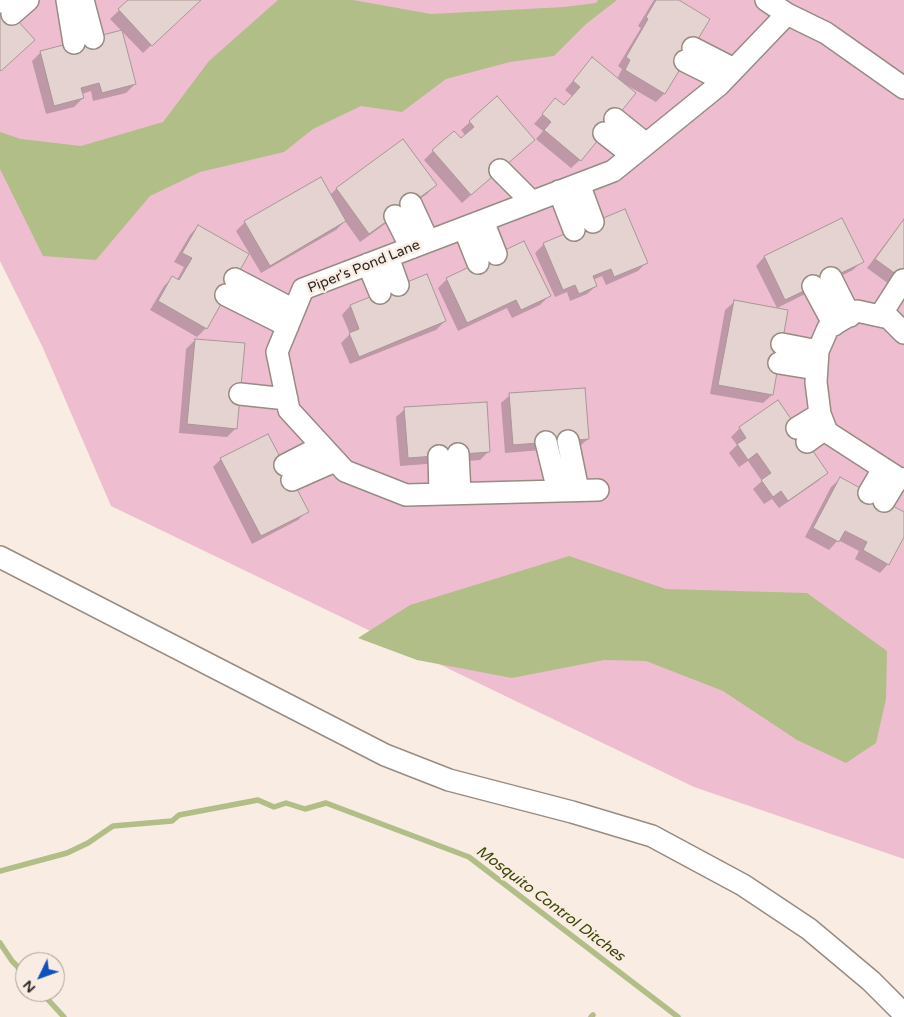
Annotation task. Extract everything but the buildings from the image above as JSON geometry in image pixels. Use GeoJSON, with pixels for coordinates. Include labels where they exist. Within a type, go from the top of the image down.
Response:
{"type":"FeatureCollection","features":[{"type":"Feature","properties":{"kind":"street"},"geometry":{"type":"LineString","coordinates":[[5,5],[28,0]]}},
{"type":"Feature","properties":{"kind":"street"},"geometry":{"type":"LineString","coordinates":[[67,0],[84,40],[83,0]]}},
{"type":"Feature","properties":{"kind":"street"},"geometry":{"type":"LineString","coordinates":[[766,0],[787,14],[826,33],[904,88]]}},
{"type":"Feature","properties":{"kind":"street","name":"Piper's Pond Lane"},"geometry":{"type":"LineString","coordinates":[[578,490],[406,494],[345,471],[289,410],[277,352],[303,289],[613,171],[729,75],[787,14]]}},
{"type":"Feature","properties":{"kind":"street"},"geometry":{"type":"LineString","coordinates":[[689,55],[729,75]]}},
{"type":"Feature","properties":{"kind":"street"},"geometry":{"type":"LineString","coordinates":[[609,126],[639,150]]}},
{"type":"Feature","properties":{"kind":"street"},"geometry":{"type":"LineString","coordinates":[[500,170],[532,202]]}},
{"type":"Feature","properties":{"kind":"street"},"geometry":{"type":"LineString","coordinates":[[559,192],[584,226],[579,184]]}},
{"type":"Feature","properties":{"kind":"street"},"geometry":{"type":"LineString","coordinates":[[403,210],[420,245]]}},
{"type":"Feature","properties":{"kind":"street"},"geometry":{"type":"LineString","coordinates":[[473,224],[487,259]]}},
{"type":"Feature","properties":{"kind":"street"},"geometry":{"type":"LineString","coordinates":[[368,264],[389,289],[388,257]]}},
{"type":"Feature","properties":{"kind":"street"},"geometry":{"type":"LineString","coordinates":[[877,497],[895,475],[827,432],[822,421],[816,382],[817,360],[828,328],[857,311],[896,323],[904,280]]}},
{"type":"Feature","properties":{"kind":"street"},"geometry":{"type":"LineString","coordinates":[[822,282],[842,320]]}},
{"type":"Feature","properties":{"kind":"street"},"geometry":{"type":"LineString","coordinates":[[230,287],[291,318]]}},
{"type":"Feature","properties":{"kind":"street"},"geometry":{"type":"LineString","coordinates":[[781,354],[817,360]]}},
{"type":"Feature","properties":{"kind":"street"},"geometry":{"type":"LineString","coordinates":[[241,387],[285,391]]}},
{"type":"Feature","properties":{"kind":"street"},"geometry":{"type":"LineString","coordinates":[[802,435],[822,421]]}},
{"type":"Feature","properties":{"kind":"street"},"geometry":{"type":"LineString","coordinates":[[568,440],[578,490]]}},
{"type":"Feature","properties":{"kind":"street"},"geometry":{"type":"LineString","coordinates":[[546,442],[578,490]]}},
{"type":"Feature","properties":{"kind":"street"},"geometry":{"type":"LineString","coordinates":[[288,472],[329,453]]}},
{"type":"Feature","properties":{"kind":"street"},"geometry":{"type":"LineString","coordinates":[[448,455],[450,494]]}},
{"type":"Feature","properties":{"kind":"street"},"geometry":{"type":"LineString","coordinates":[[0,557],[385,755],[449,780],[572,812],[652,836],[743,885],[808,929],[872,981],[904,1014]]}},
{"type":"Feature","properties":{"kind":"shaded area"},"geometry":{"type":"Polygon","coordinates":[[[0,0],[904,0],[904,859],[694,787],[111,506],[43,348],[0,261],[0,0]]]}},
{"type":"Feature","properties":{"kind":"shaded area"},"geometry":{"type":"Polygon","coordinates":[[[278,0],[353,0],[431,14],[564,7],[596,3],[598,0],[617,0],[586,24],[554,56],[510,62],[446,79],[402,112],[361,106],[313,129],[284,152],[200,172],[150,196],[96,260],[43,256],[0,169],[0,132],[21,139],[81,146],[163,122],[209,61],[278,0]]]}},
{"type":"Feature","properties":{"kind":"shaded area"},"geometry":{"type":"Polygon","coordinates":[[[569,556],[666,589],[807,593],[887,651],[886,699],[876,743],[846,763],[797,740],[723,691],[646,661],[604,660],[512,678],[417,660],[358,638],[410,605],[569,556]]]}},
{"type":"Feature","properties":{"kind":"waterway","name":"Mosquito Control Ditches"},"geometry":{"type":"LineString","coordinates":[[0,871],[67,853],[88,843],[113,826],[172,821],[179,815],[258,800],[274,807],[286,803],[305,809],[326,803],[469,857],[678,1017]]}},
{"type":"Feature","properties":{"kind":"waterway","name":"Mosquito Control Ditches"},"geometry":{"type":"LineString","coordinates":[[0,943],[15,964]]}},
{"type":"Feature","properties":{"kind":"waterway","name":"Mosquito Control Ditches"},"geometry":{"type":"LineString","coordinates":[[50,1002],[64,1017]]}}]}
